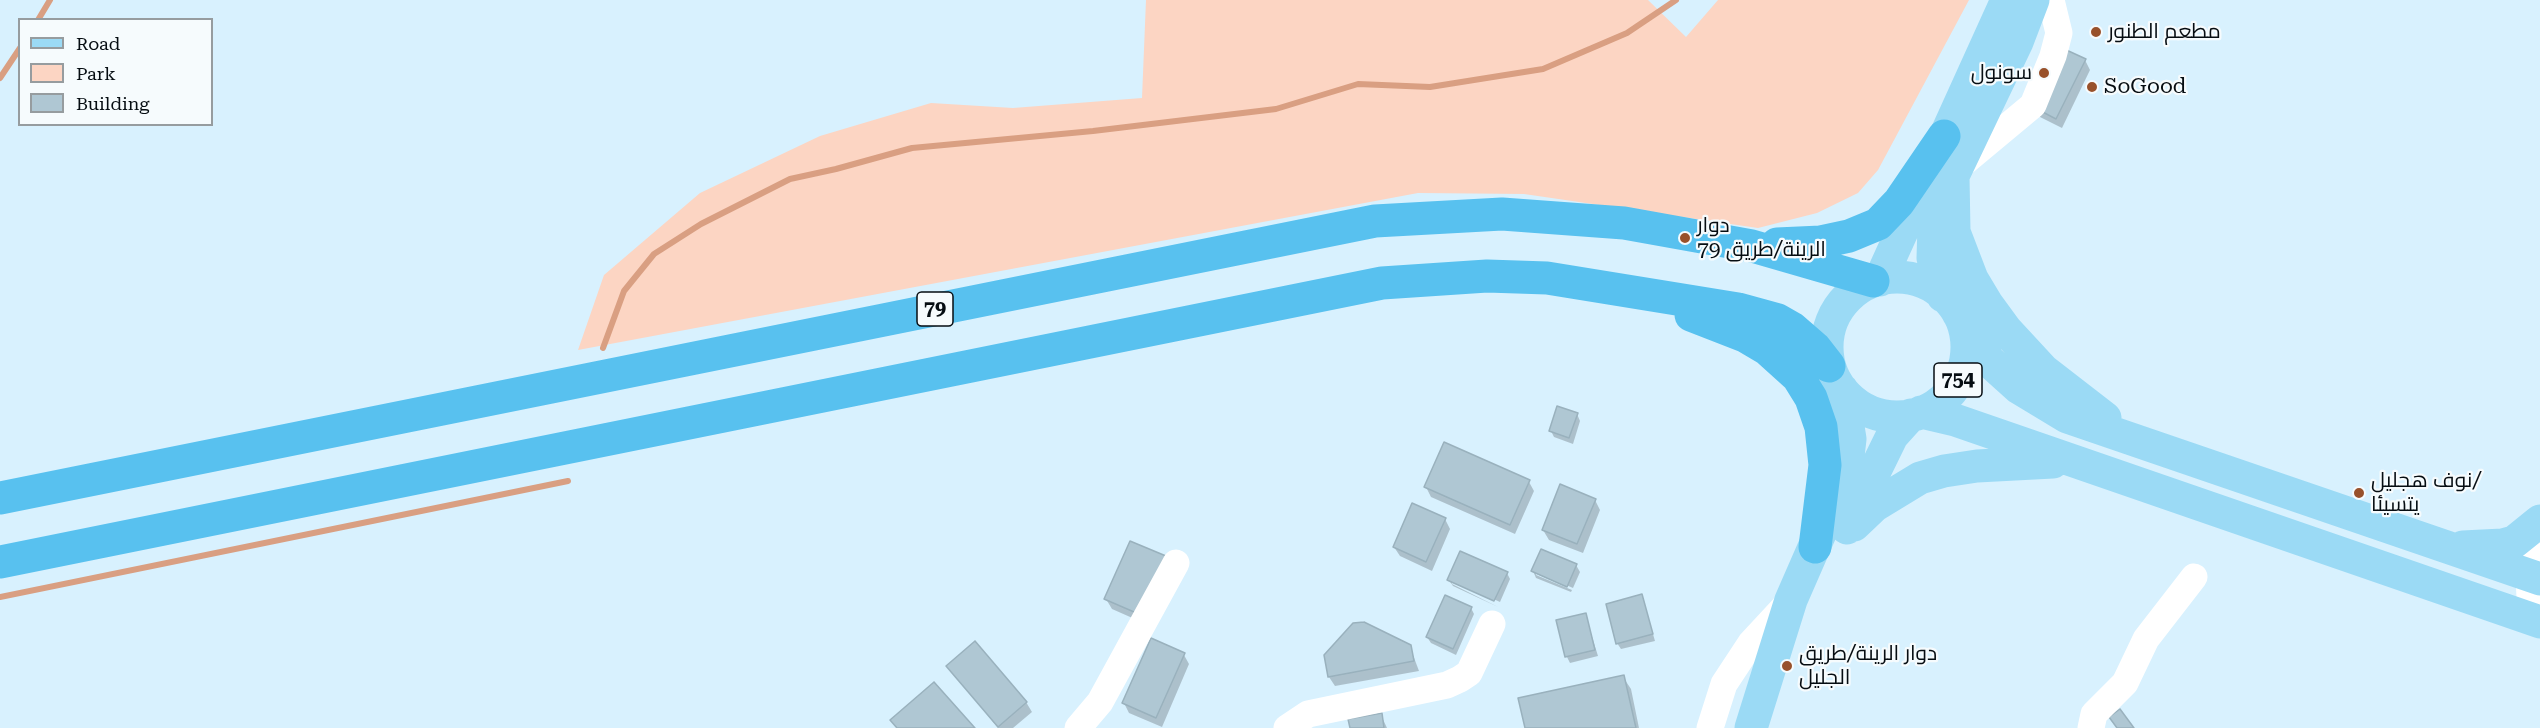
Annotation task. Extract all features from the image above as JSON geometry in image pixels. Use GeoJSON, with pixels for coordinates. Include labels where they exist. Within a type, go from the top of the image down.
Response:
{"type":"FeatureCollection","features":[{"type":"Feature","properties":{"kind":"highway"},"geometry":{"type":"LineString","coordinates":[[1752,246],[1821,242],[1849,236],[1878,224],[1899,202],[1944,136]]}},
{"type":"Feature","properties":{"kind":"highway","name":"79"},"geometry":{"type":"LineString","coordinates":[[0,498],[1375,221],[1502,214],[1624,223],[1752,246],[1876,281]]}},
{"type":"Feature","properties":{"kind":"highway"},"geometry":{"type":"LineString","coordinates":[[0,562],[1383,283],[1487,276],[1547,278],[1738,309],[1778,320],[1805,337],[1835,378]]}},
{"type":"Feature","properties":{"kind":"highway"},"geometry":{"type":"LineString","coordinates":[[1634,292],[1745,336],[1767,349],[1798,377],[1811,398],[1821,427],[1825,465],[1827,544]]}},
{"type":"Feature","properties":{"kind":"main road"},"geometry":{"type":"LineString","coordinates":[[2007,0],[1876,281],[1910,279],[1929,285],[1951,304],[1989,361],[2019,388],[2067,417],[2535,578]]}},
{"type":"Feature","properties":{"kind":"main road","name":"754"},"geometry":{"type":"LineString","coordinates":[[1751,728],[1791,600],[1892,436],[1916,414],[1948,394],[1963,369],[1966,347],[1963,325],[1951,304],[1933,258],[1933,233],[1941,201],[2017,42],[2033,0]]}},
{"type":"Feature","properties":{"kind":"main road"},"geometry":{"type":"LineString","coordinates":[[1955,173],[1954,232],[1971,279],[1987,304],[2006,330],[2043,370],[2134,439]]}},
{"type":"Feature","properties":{"kind":"main road","name":"754"},"geometry":{"type":"LineString","coordinates":[[1765,684],[1827,544],[1850,455],[1850,439],[1827,339],[1835,314],[1852,294],[1876,281]]}},
{"type":"Feature","properties":{"kind":"main road","name":"754"},"geometry":{"type":"LineString","coordinates":[[1835,378],[1868,411],[1887,416],[1916,414]]}},
{"type":"Feature","properties":{"kind":"main road"},"geometry":{"type":"LineString","coordinates":[[1916,414],[1955,420],[2073,462],[2537,617]]}},
{"type":"Feature","properties":{"kind":"main road"},"geometry":{"type":"LineString","coordinates":[[1827,544],[1874,506],[1920,478],[1944,471],[1977,466],[2073,462]]}},
{"type":"Feature","properties":{"kind":"main road"},"geometry":{"type":"LineString","coordinates":[[2444,546],[2503,545],[2519,539],[2540,520]]}},
{"type":"Feature","properties":{"kind":"street"},"geometry":{"type":"LineString","coordinates":[[1955,173],[2032,105],[2053,56],[2059,33],[2050,0]]}},
{"type":"Feature","properties":{"kind":"street"},"geometry":{"type":"LineString","coordinates":[[2537,617],[2535,578],[2540,541]]}},
{"type":"Feature","properties":{"kind":"street"},"geometry":{"type":"LineString","coordinates":[[1078,728],[1100,702],[1176,563]]}},
{"type":"Feature","properties":{"kind":"street"},"geometry":{"type":"LineString","coordinates":[[2091,728],[2094,714],[2125,683],[2146,639],[2194,577]]}},
{"type":"Feature","properties":{"kind":"street"},"geometry":{"type":"LineString","coordinates":[[1710,728],[1724,684],[1751,643],[1791,600]]}},
{"type":"Feature","properties":{"kind":"street"},"geometry":{"type":"LineString","coordinates":[[1287,728],[1308,714],[1447,685],[1460,679],[1469,673],[1492,624]]}},
{"type":"Feature","properties":{"kind":"green space"},"geometry":{"type":"Polygon","coordinates":[[[1146,0],[1648,0],[1686,37],[1718,0],[1969,0],[1878,170],[1858,193],[1817,213],[1758,228],[1524,194],[1418,193],[578,350],[604,275],[700,193],[820,136],[931,103],[1013,108],[1142,98],[1146,0]]]}},
{"type":"Feature","properties":{"kind":"building"},"geometry":{"type":"Polygon","coordinates":[[[2062,48],[2086,59],[2056,119],[2033,107],[2062,48]]]}},
{"type":"Feature","properties":{"kind":"building"},"geometry":{"type":"Polygon","coordinates":[[[1557,406],[1578,413],[1569,438],[1549,431],[1557,406]]]}},
{"type":"Feature","properties":{"kind":"building"},"geometry":{"type":"Polygon","coordinates":[[[1444,442],[1530,480],[1510,525],[1424,487],[1444,442]]]}},
{"type":"Feature","properties":{"kind":"building"},"geometry":{"type":"Polygon","coordinates":[[[1560,484],[1596,499],[1577,544],[1542,530],[1560,484]]]}},
{"type":"Feature","properties":{"kind":"building"},"geometry":{"type":"Polygon","coordinates":[[[1412,503],[1446,518],[1426,562],[1393,547],[1412,503]]]}},
{"type":"Feature","properties":{"kind":"building"},"geometry":{"type":"Polygon","coordinates":[[[1130,541],[1166,556],[1141,615],[1104,599],[1130,541]]]}},
{"type":"Feature","properties":{"kind":"building"},"geometry":{"type":"Polygon","coordinates":[[[1541,549],[1577,564],[1567,587],[1531,571],[1541,549]]]}},
{"type":"Feature","properties":{"kind":"building"},"geometry":{"type":"Polygon","coordinates":[[[1460,551],[1508,572],[1494,601],[1447,580],[1460,551]]]}},
{"type":"Feature","properties":{"kind":"building"},"geometry":{"type":"Polygon","coordinates":[[[1642,594],[1653,634],[1616,644],[1606,604],[1642,594]]]}},
{"type":"Feature","properties":{"kind":"building"},"geometry":{"type":"Polygon","coordinates":[[[1445,595],[1472,607],[1453,649],[1426,637],[1445,595]]]}},
{"type":"Feature","properties":{"kind":"building"},"geometry":{"type":"Polygon","coordinates":[[[1586,613],[1595,650],[1565,657],[1556,620],[1586,613]]]}},
{"type":"Feature","properties":{"kind":"building"},"geometry":{"type":"Polygon","coordinates":[[[1364,622],[1411,645],[1414,661],[1328,677],[1324,655],[1353,623],[1364,622]]]}},
{"type":"Feature","properties":{"kind":"building"},"geometry":{"type":"Polygon","coordinates":[[[1151,638],[1185,653],[1156,718],[1122,703],[1151,638]]]}},
{"type":"Feature","properties":{"kind":"building"},"geometry":{"type":"Polygon","coordinates":[[[975,641],[1027,702],[998,727],[946,666],[975,641]]]}},
{"type":"Feature","properties":{"kind":"building"},"geometry":{"type":"Polygon","coordinates":[[[1624,675],[1636,728],[1525,728],[1518,698],[1624,675]]]}},
{"type":"Feature","properties":{"kind":"building"},"geometry":{"type":"Polygon","coordinates":[[[934,682],[975,728],[897,728],[890,720],[934,682]]]}},
{"type":"Feature","properties":{"kind":"building"},"geometry":{"type":"Polygon","coordinates":[[[2120,709],[2134,728],[2117,728],[2109,717],[2120,709]]]}},
{"type":"Feature","properties":{"kind":"building"},"geometry":{"type":"Polygon","coordinates":[[[1382,713],[1384,728],[1350,728],[1348,719],[1382,713]]]}},
{"type":"Feature","properties":{"kind":"waterway"},"geometry":{"type":"LineString","coordinates":[[39,18],[50,0]]}},
{"type":"Feature","properties":{"kind":"waterway"},"geometry":{"type":"LineString","coordinates":[[603,348],[624,291],[654,254],[701,224],[790,179],[912,148],[1093,131],[1276,109],[1358,84],[1430,87],[1543,69],[1627,33],[1676,0]]}},
{"type":"Feature","properties":{"kind":"waterway"},"geometry":{"type":"LineString","coordinates":[[0,78],[18,51]]}},
{"type":"Feature","properties":{"kind":"waterway"},"geometry":{"type":"LineString","coordinates":[[0,597],[568,481]]}},
{"type":"Feature","properties":{"kind":"place","name":"مطعم الطنور"},"geometry":{"type":"Point","coordinates":[2096,32]}},
{"type":"Feature","properties":{"kind":"place","name":"سونول"},"geometry":{"type":"Point","coordinates":[2044,73]}},
{"type":"Feature","properties":{"kind":"place","name":"SoGood"},"geometry":{"type":"Point","coordinates":[2092,87]}},
{"type":"Feature","properties":{"kind":"place","name":"دوار الرينة/طريق 79"},"geometry":{"type":"Point","coordinates":[1685,238]}},
{"type":"Feature","properties":{"kind":"place","name":"نوف هجليل/ يتسيئا"},"geometry":{"type":"Point","coordinates":[2359,493]}},
{"type":"Feature","properties":{"kind":"place","name":"دوار الرينة/طريق الجليل"},"geometry":{"type":"Point","coordinates":[1787,666]}}]}
